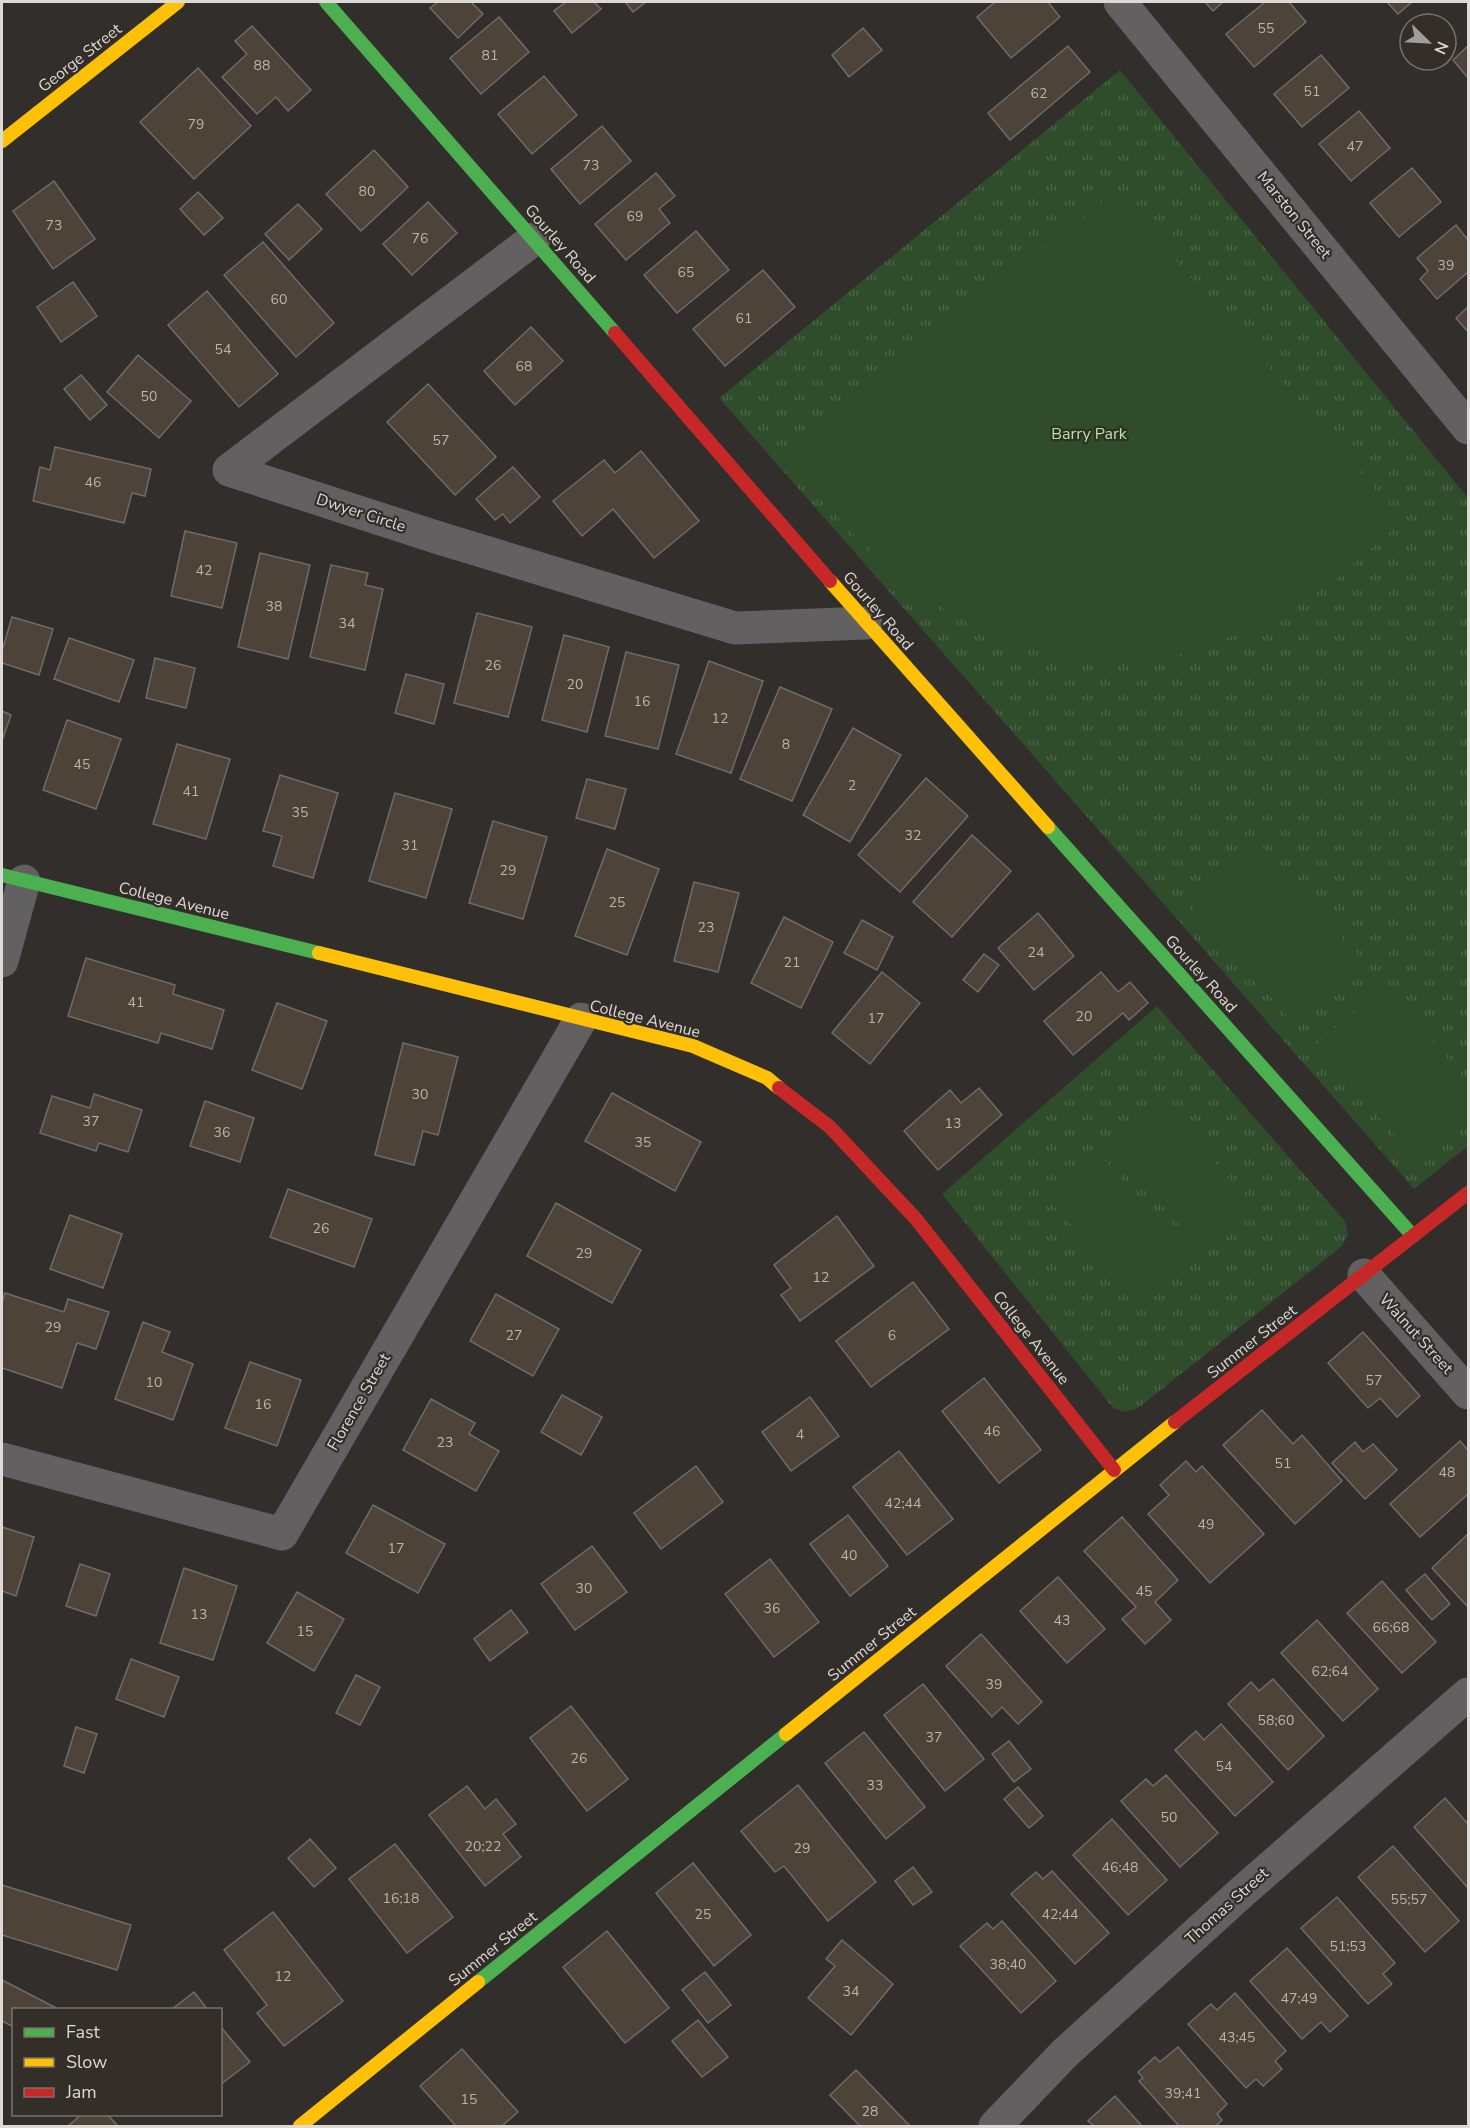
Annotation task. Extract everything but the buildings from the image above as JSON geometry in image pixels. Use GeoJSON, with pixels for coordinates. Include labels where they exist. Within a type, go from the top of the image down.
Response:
{"type":"FeatureCollection","features":[{"type":"Feature","properties":{"kind":"street","name":"George Street"},"geometry":{"type":"LineString","coordinates":[[2,141],[178,2]]}},
{"type":"Feature","properties":{"kind":"street","name":"Gourley Road"},"geometry":{"type":"LineString","coordinates":[[326,2],[866,623],[1413,1236]]}},
{"type":"Feature","properties":{"kind":"street","name":"Marston Street"},"geometry":{"type":"LineString","coordinates":[[1120,2],[1468,428]]}},
{"type":"Feature","properties":{"kind":"street","name":"Dwyer Circle"},"geometry":{"type":"LineString","coordinates":[[534,239],[229,471],[735,628],[866,623]]}},
{"type":"Feature","properties":{"kind":"street"},"geometry":{"type":"LineString","coordinates":[[2,961],[13,878]]}},
{"type":"Feature","properties":{"kind":"street","name":"College Avenue"},"geometry":{"type":"LineString","coordinates":[[13,878],[693,1046],[767,1077],[830,1127],[916,1219],[1114,1470]]}},
{"type":"Feature","properties":{"kind":"street","name":"Florence Street"},"geometry":{"type":"LineString","coordinates":[[2,1459],[282,1534],[580,1019]]}},
{"type":"Feature","properties":{"kind":"street","name":"Summer Street"},"geometry":{"type":"LineString","coordinates":[[300,2127],[1114,1470],[1468,1193]]}},
{"type":"Feature","properties":{"kind":"street","name":"Walnut Street"},"geometry":{"type":"LineString","coordinates":[[1364,1275],[1468,1393]]}},
{"type":"Feature","properties":{"kind":"street","name":"Thomas Street"},"geometry":{"type":"LineString","coordinates":[[995,2127],[1065,2053],[1242,1892],[1468,1694]]}},
{"type":"Feature","properties":{"kind":"green space","name":"Barry Park"},"geometry":{"type":"Polygon","coordinates":[[[1120,70],[1468,498],[1468,1146],[1414,1189],[719,398],[1120,70]]]}},
{"type":"Feature","properties":{"kind":"green space"},"geometry":{"type":"Polygon","coordinates":[[[1116,191],[1402,521],[1336,579],[1262,625],[1177,655],[1086,662],[1000,641],[917,593],[848,529],[786,457],[1116,191]]]}},
{"type":"Feature","properties":{"kind":"green space"},"geometry":{"type":"Polygon","coordinates":[[[1259,843],[1359,957],[1290,1019],[1190,905],[1259,843]]]}},
{"type":"Feature","properties":{"kind":"green space"},"geometry":{"type":"Polygon","coordinates":[[[1383,986],[1468,1082],[1468,1114],[1417,1160],[1315,1046],[1383,986]]]}},
{"type":"Feature","properties":{"kind":"green space"},"geometry":{"type":"Polygon","coordinates":[[[1157,1006],[1345,1221],[1348,1235],[1341,1247],[1138,1408],[1125,1412],[1113,1408],[942,1194],[1157,1006]]]}},
{"type":"Feature","properties":{"kind":"green space"},"geometry":{"type":"Polygon","coordinates":[[[1159,1098],[1254,1208],[1203,1252],[1108,1142],[1159,1098]]]}},
{"type":"Feature","properties":{"kind":"green space"},"geometry":{"type":"Polygon","coordinates":[[[1098,1152],[1193,1262],[1141,1307],[1046,1196],[1098,1152]]]}},
{"type":"Feature","properties":{"kind":"traffic: fast"},"geometry":{"type":"LineString","coordinates":[[326,2],[615,333]]}},
{"type":"Feature","properties":{"kind":"traffic: fast"},"geometry":{"type":"LineString","coordinates":[[1048,827],[1413,1236]]}},
{"type":"Feature","properties":{"kind":"traffic: fast"},"geometry":{"type":"LineString","coordinates":[[2,875],[319,953]]}},
{"type":"Feature","properties":{"kind":"traffic: fast"},"geometry":{"type":"LineString","coordinates":[[478,1982],[786,1734]]}},
{"type":"Feature","properties":{"kind":"traffic: slow"},"geometry":{"type":"LineString","coordinates":[[2,141],[178,2]]}},
{"type":"Feature","properties":{"kind":"traffic: slow"},"geometry":{"type":"LineString","coordinates":[[830,581],[1048,827]]}},
{"type":"Feature","properties":{"kind":"traffic: slow"},"geometry":{"type":"LineString","coordinates":[[319,953],[693,1046],[767,1078],[779,1088]]}},
{"type":"Feature","properties":{"kind":"traffic: slow"},"geometry":{"type":"LineString","coordinates":[[786,1734],[1175,1422]]}},
{"type":"Feature","properties":{"kind":"traffic: slow"},"geometry":{"type":"LineString","coordinates":[[300,2126],[478,1982]]}},
{"type":"Feature","properties":{"kind":"traffic: jam"},"geometry":{"type":"LineString","coordinates":[[615,333],[830,581]]}},
{"type":"Feature","properties":{"kind":"traffic: jam"},"geometry":{"type":"LineString","coordinates":[[779,1088],[830,1127],[916,1219],[1114,1470]]}},
{"type":"Feature","properties":{"kind":"traffic: jam"},"geometry":{"type":"LineString","coordinates":[[1175,1422],[1468,1193]]}}]}
